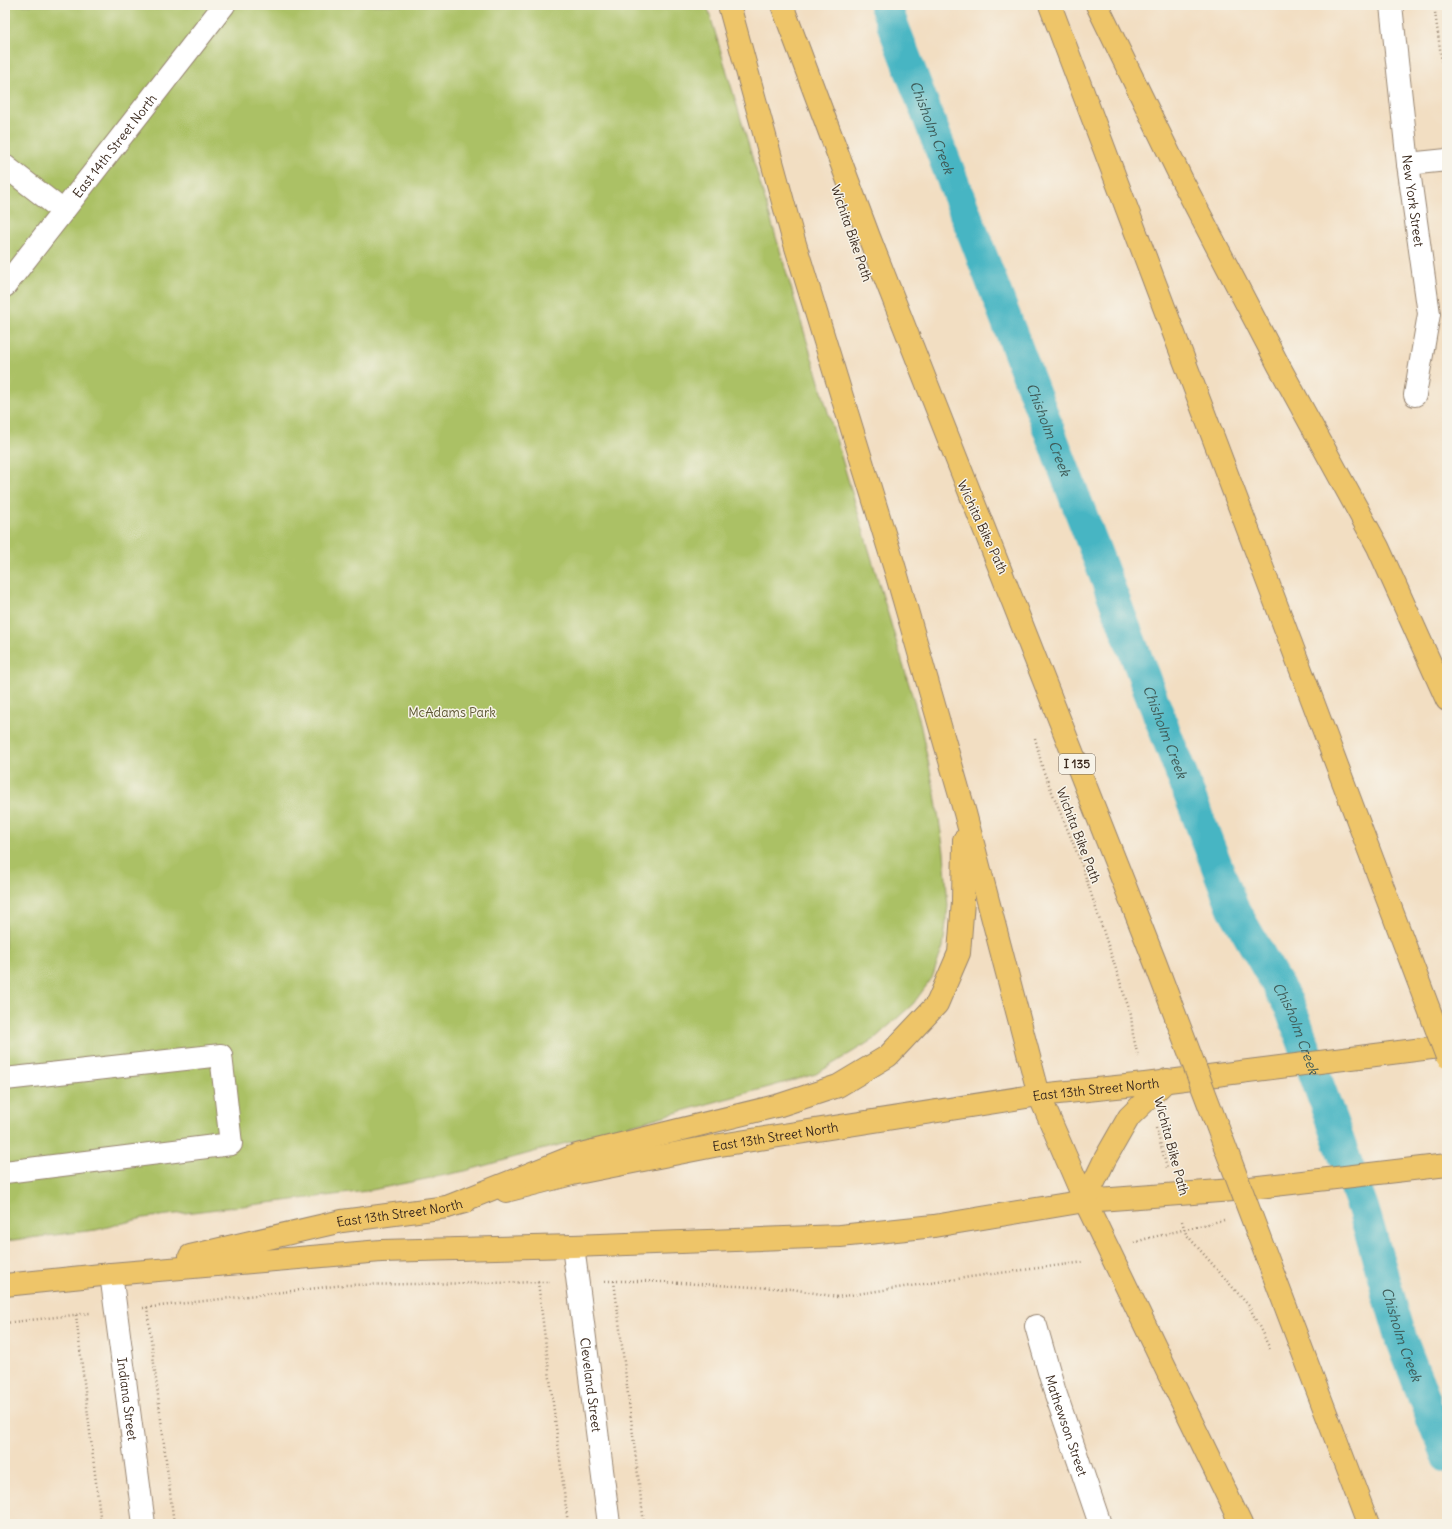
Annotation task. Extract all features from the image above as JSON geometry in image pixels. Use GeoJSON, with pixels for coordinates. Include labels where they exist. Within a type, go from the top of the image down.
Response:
{"type":"FeatureCollection","features":[{"type":"Feature","properties":{"kind":"main road"},"geometry":{"type":"LineString","coordinates":[[728,5],[791,231],[895,569],[965,812],[1039,1095],[1085,1201],[1241,1524]]}},
{"type":"Feature","properties":{"kind":"main road","name":"I 135"},"geometry":{"type":"LineString","coordinates":[[782,5],[866,229],[1155,962],[1368,1524]]}},
{"type":"Feature","properties":{"kind":"main road"},"geometry":{"type":"LineString","coordinates":[[1050,5],[1442,1050]]}},
{"type":"Feature","properties":{"kind":"main road"},"geometry":{"type":"LineString","coordinates":[[1097,5],[1191,196],[1279,366],[1378,547],[1447,700]]}},
{"type":"Feature","properties":{"kind":"main road"},"geometry":{"type":"LineString","coordinates":[[447,1207],[577,1155],[780,1105],[838,1086],[888,1056],[937,1004],[959,953],[963,901],[965,812]]}},
{"type":"Feature","properties":{"kind":"main road","name":"East 13th Street North"},"geometry":{"type":"LineString","coordinates":[[111,1274],[342,1221],[447,1207],[572,1174],[714,1146],[1039,1095],[1146,1092],[1167,1080],[1442,1050]]}},
{"type":"Feature","properties":{"kind":"main road"},"geometry":{"type":"LineString","coordinates":[[1085,1201],[1105,1160],[1129,1117],[1146,1092]]}},
{"type":"Feature","properties":{"kind":"main road","name":"East 13th Street North"},"geometry":{"type":"LineString","coordinates":[[5,1285],[111,1274],[381,1251],[573,1246],[840,1236],[934,1226],[1085,1201],[1232,1190],[1447,1165]]}},
{"type":"Feature","properties":{"kind":"street","name":"East 14th Street North"},"geometry":{"type":"LineString","coordinates":[[5,286],[224,5]]}},
{"type":"Feature","properties":{"kind":"street","name":"New York Street"},"geometry":{"type":"LineString","coordinates":[[1391,5],[1408,164],[1429,314],[1415,395]]}},
{"type":"Feature","properties":{"kind":"street"},"geometry":{"type":"LineString","coordinates":[[1408,164],[1447,160]]}},
{"type":"Feature","properties":{"kind":"street"},"geometry":{"type":"LineString","coordinates":[[5,166],[63,211]]}},
{"type":"Feature","properties":{"kind":"street"},"geometry":{"type":"LineString","coordinates":[[5,1079],[221,1055],[231,1144],[5,1172]]}},
{"type":"Feature","properties":{"kind":"street","name":"Cleveland Street"},"geometry":{"type":"LineString","coordinates":[[573,1246],[609,1524]]}},
{"type":"Feature","properties":{"kind":"street","name":"Indiana Street"},"geometry":{"type":"LineString","coordinates":[[111,1274],[144,1524]]}},
{"type":"Feature","properties":{"kind":"street","name":"Mathewson Street"},"geometry":{"type":"LineString","coordinates":[[1036,1326],[1054,1389],[1100,1524]]}},
{"type":"Feature","properties":{"kind":"path"},"geometry":{"type":"LineString","coordinates":[[1434,5],[1447,99]]}},
{"type":"Feature","properties":{"kind":"path","name":"Wichita Bike Path"},"geometry":{"type":"LineString","coordinates":[[1034,732],[1043,770],[1080,860],[1131,1015],[1133,1035],[1146,1092],[1186,1234],[1249,1306],[1272,1352]]}},
{"type":"Feature","properties":{"kind":"path"},"geometry":{"type":"LineString","coordinates":[[5,1322],[344,1285],[643,1280],[792,1289],[837,1297],[984,1275]]}},
{"type":"Feature","properties":{"kind":"path"},"geometry":{"type":"LineString","coordinates":[[614,1281],[644,1524]]}},
{"type":"Feature","properties":{"kind":"path"},"geometry":{"type":"LineString","coordinates":[[538,1282],[568,1524]]}},
{"type":"Feature","properties":{"kind":"path"},"geometry":{"type":"LineString","coordinates":[[147,1307],[174,1524]]}},
{"type":"Feature","properties":{"kind":"path"},"geometry":{"type":"LineString","coordinates":[[76,1315],[101,1524]]}},
{"type":"Feature","properties":{"kind":"green space","name":"McAdams Park"},"geometry":{"type":"Polygon","coordinates":[[[5,5],[707,5],[919,718],[935,794],[944,852],[948,906],[943,947],[932,978],[913,1004],[874,1039],[816,1074],[465,1171],[367,1191],[143,1218],[96,1230],[5,1241],[5,5]]]}},
{"type":"Feature","properties":{"kind":"waterway","name":"Chisholm Creek"},"geometry":{"type":"LineString","coordinates":[[885,5],[1233,908],[1291,1009],[1363,1208],[1402,1341],[1447,1457]]}}]}
